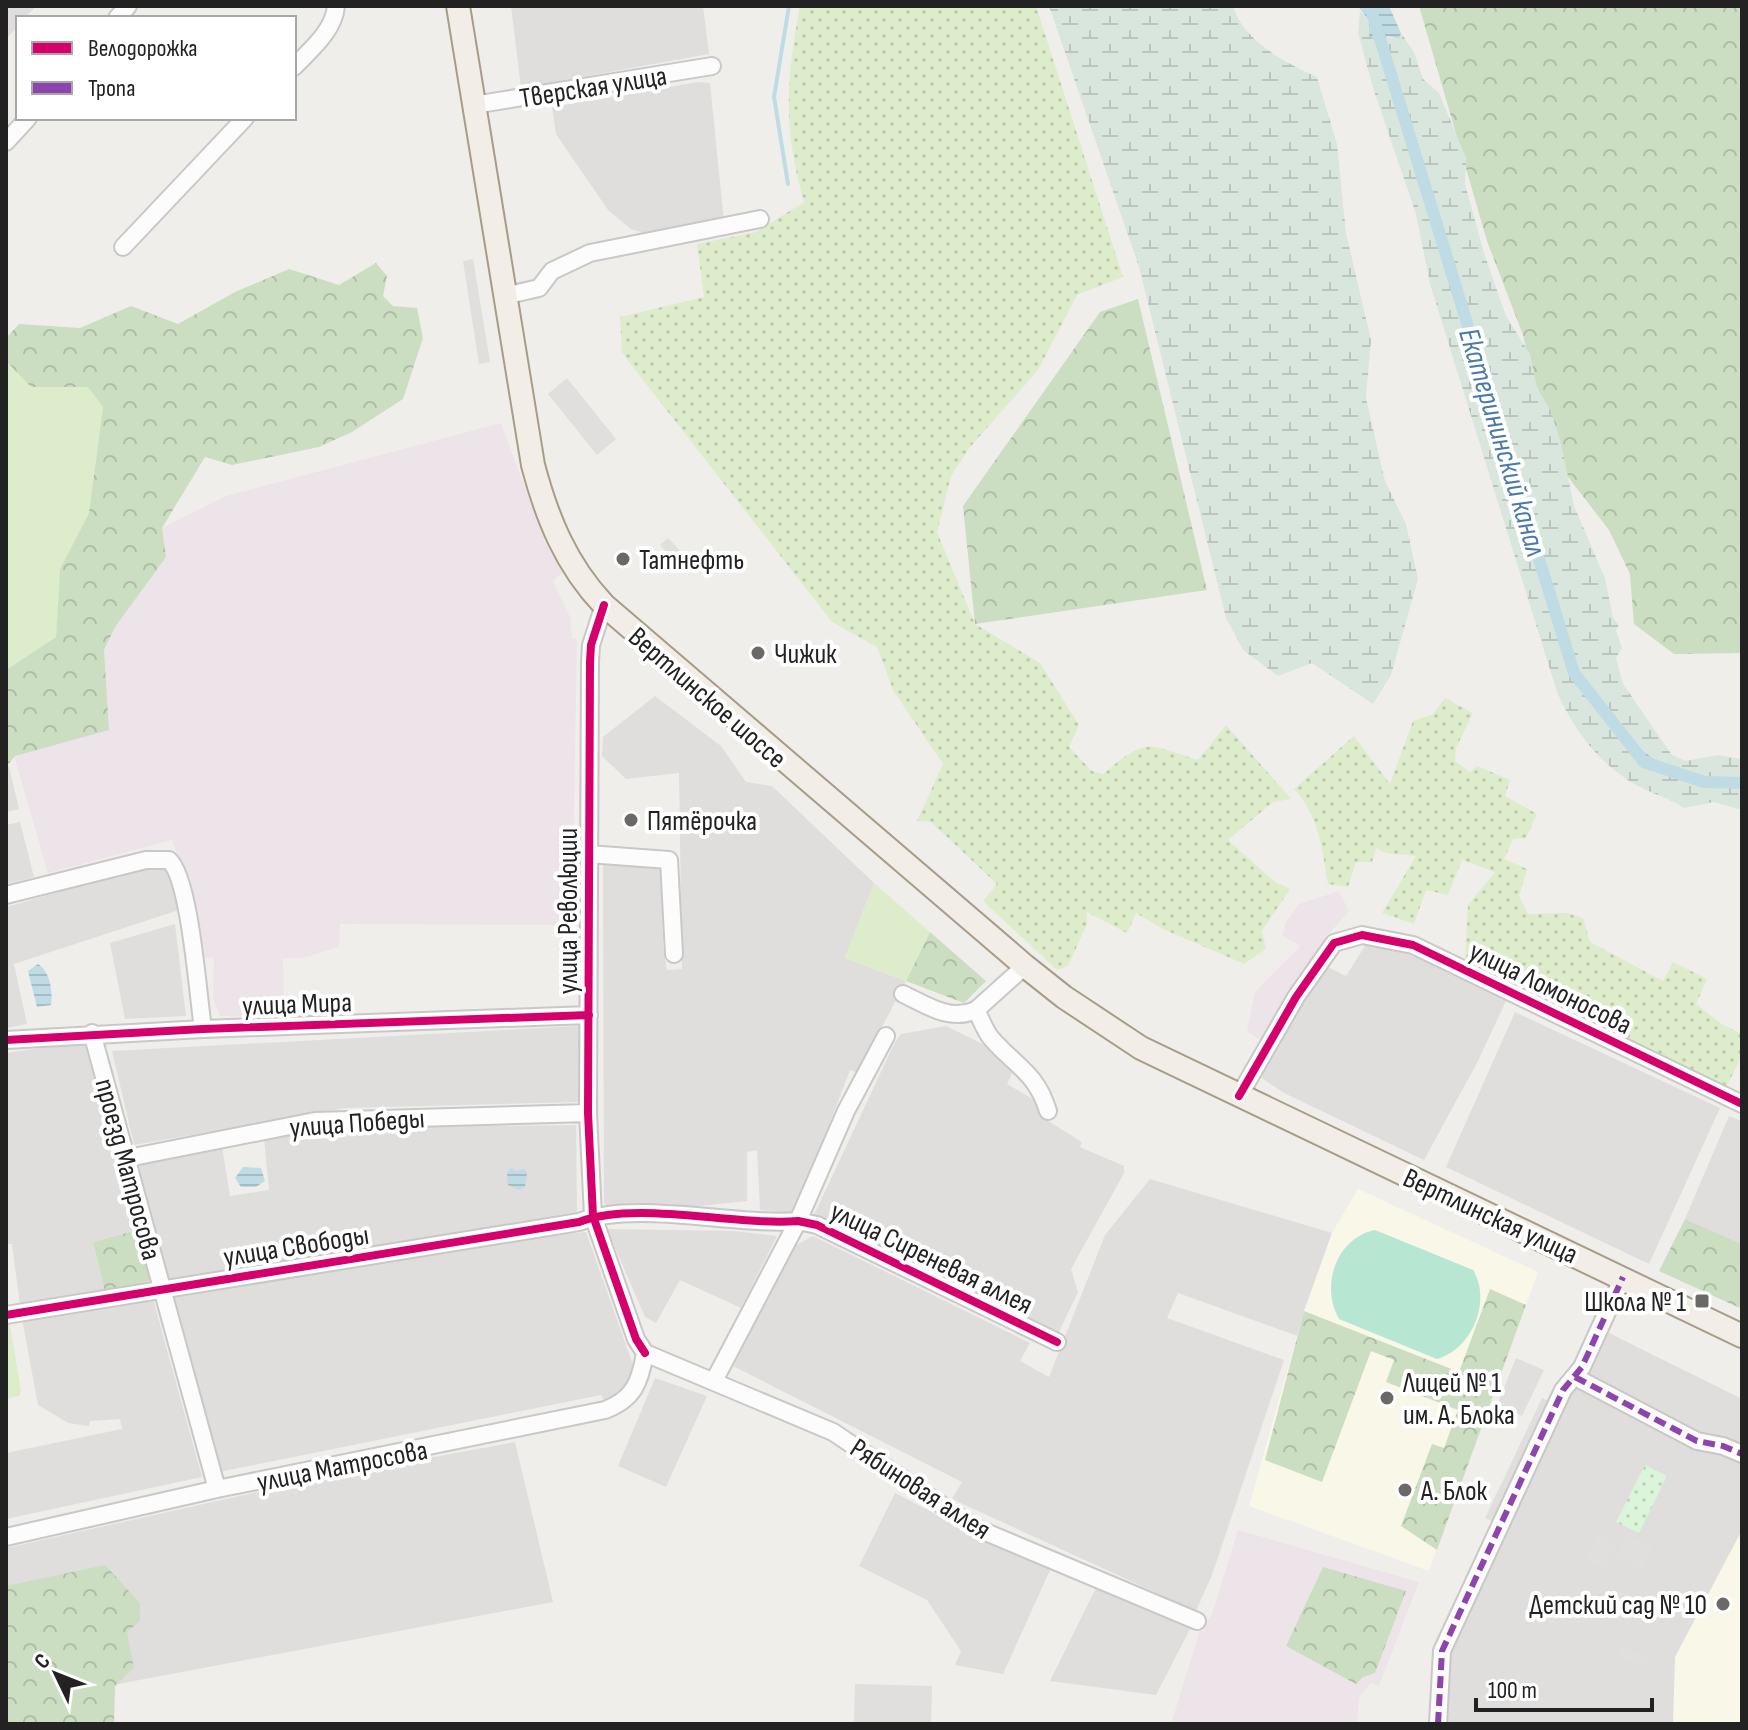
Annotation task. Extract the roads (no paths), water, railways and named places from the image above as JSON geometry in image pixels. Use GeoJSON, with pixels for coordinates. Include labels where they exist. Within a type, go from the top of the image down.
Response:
{"type":"FeatureCollection","features":[{"type":"Feature","properties":{"kind":"main road","name":"Вертлинское шоссе"},"geometry":{"type":"LineString","coordinates":[[458,6],[528,445],[544,507],[570,564],[604,605],[1025,966],[1108,1029],[1239,1096]]}},
{"type":"Feature","properties":{"kind":"main road","name":"Вертлинская улица"},"geometry":{"type":"LineString","coordinates":[[1239,1096],[1742,1336]]}},
{"type":"Feature","properties":{"kind":"street"},"geometry":{"type":"LineString","coordinates":[[296,65],[321,39],[335,16],[336,6]]}},
{"type":"Feature","properties":{"kind":"street","name":"Тверская улица"},"geometry":{"type":"LineString","coordinates":[[474,105],[712,66]]}},
{"type":"Feature","properties":{"kind":"street"},"geometry":{"type":"LineString","coordinates":[[6,142],[26,120]]}},
{"type":"Feature","properties":{"kind":"street"},"geometry":{"type":"LineString","coordinates":[[123,247],[243,120]]}},
{"type":"Feature","properties":{"kind":"street"},"geometry":{"type":"LineString","coordinates":[[504,296],[539,288],[552,271],[590,253],[760,219]]}},
{"type":"Feature","properties":{"kind":"street","name":"улица Революции"},"geometry":{"type":"LineString","coordinates":[[604,605],[591,645],[590,662],[588,1113],[593,1216],[636,1339],[645,1353]]}},
{"type":"Feature","properties":{"kind":"street"},"geometry":{"type":"LineString","coordinates":[[588,854],[669,860],[674,954]]}},
{"type":"Feature","properties":{"kind":"street"},"geometry":{"type":"LineString","coordinates":[[6,895],[146,860],[169,860],[177,868],[187,912],[203,1029]]}},
{"type":"Feature","properties":{"kind":"street","name":"улица Ломоносова"},"geometry":{"type":"LineString","coordinates":[[1239,1096],[1296,997],[1334,943],[1362,935],[1413,945],[1742,1104]]}},
{"type":"Feature","properties":{"kind":"street"},"geometry":{"type":"LineString","coordinates":[[903,994],[949,1015],[962,1016],[976,1010],[1025,966]]}},
{"type":"Feature","properties":{"kind":"street"},"geometry":{"type":"LineString","coordinates":[[976,1010],[991,1038],[1031,1076],[1048,1111]]}},
{"type":"Feature","properties":{"kind":"street","name":"улица Мира"},"geometry":{"type":"LineString","coordinates":[[6,1040],[92,1033],[589,1015]]}},
{"type":"Feature","properties":{"kind":"street","name":"проезд Матросова"},"geometry":{"type":"LineString","coordinates":[[92,1033],[217,1489]]}},
{"type":"Feature","properties":{"kind":"street"},"geometry":{"type":"LineString","coordinates":[[715,1379],[798,1221],[846,1111],[886,1036]]}},
{"type":"Feature","properties":{"kind":"street","name":"улица Победы"},"geometry":{"type":"LineString","coordinates":[[128,1158],[315,1121],[588,1113]]}},
{"type":"Feature","properties":{"kind":"street","name":"улица Сиреневая аллея"},"geometry":{"type":"LineString","coordinates":[[593,1216],[798,1221],[817,1225],[1057,1342]]}},
{"type":"Feature","properties":{"kind":"street","name":"улица Свободы"},"geometry":{"type":"LineString","coordinates":[[6,1315],[579,1222],[593,1216]]}},
{"type":"Feature","properties":{"kind":"street"},"geometry":{"type":"LineString","coordinates":[[1438,1724],[1439,1664],[1454,1620],[1563,1390],[1575,1377],[1623,1277]]}},
{"type":"Feature","properties":{"kind":"street","name":"Рябиновая аллея"},"geometry":{"type":"LineString","coordinates":[[645,1353],[715,1379],[833,1432],[915,1485],[957,1519],[1068,1570],[1197,1621]]}},
{"type":"Feature","properties":{"kind":"street","name":"улица Матросова"},"geometry":{"type":"LineString","coordinates":[[6,1537],[217,1489],[605,1410],[631,1395],[641,1375],[645,1353]]}},
{"type":"Feature","properties":{"kind":"street"},"geometry":{"type":"LineString","coordinates":[[1575,1377],[1697,1441],[1723,1446],[1742,1454]]}},
{"type":"Feature","properties":{"kind":"water"},"geometry":{"type":"Polygon","coordinates":[[[1358,6],[1389,6],[1401,33],[1399,39],[1388,36],[1377,44],[1369,34],[1369,21],[1358,6]]]}},
{"type":"Feature","properties":{"kind":"water"},"geometry":{"type":"Polygon","coordinates":[[[1639,748],[1659,763],[1658,770],[1649,771],[1643,760],[1635,758],[1632,753],[1639,748]]]}},
{"type":"Feature","properties":{"kind":"water"},"geometry":{"type":"Polygon","coordinates":[[[38,964],[48,976],[52,1000],[51,1005],[37,1007],[28,971],[38,964]]]}},
{"type":"Feature","properties":{"kind":"water"},"geometry":{"type":"Polygon","coordinates":[[[243,1167],[261,1168],[265,1181],[256,1187],[241,1187],[235,1178],[243,1167]]]}},
{"type":"Feature","properties":{"kind":"water"},"geometry":{"type":"Polygon","coordinates":[[[511,1167],[515,1171],[524,1169],[527,1173],[525,1187],[519,1190],[508,1185],[507,1173],[511,1167]]]}},
{"type":"Feature","properties":{"kind":"waterway"},"geometry":{"type":"LineString","coordinates":[[788,184],[774,97],[789,6]]}},
{"type":"Feature","properties":{"kind":"waterway","name":"Екатерининский канал"},"geometry":{"type":"LineString","coordinates":[[1370,6],[1574,673],[1644,762],[1704,782],[1742,783]]}},
{"type":"Feature","properties":{"kind":"place","name":"Татнефть"},"geometry":{"type":"Point","coordinates":[623,559]}},
{"type":"Feature","properties":{"kind":"place","name":"Чижик"},"geometry":{"type":"Point","coordinates":[758,653]}},
{"type":"Feature","properties":{"kind":"place","name":"Пятёрочка"},"geometry":{"type":"Point","coordinates":[631,820]}},
{"type":"Feature","properties":{"kind":"place","name":"Школа № 1"},"geometry":{"type":"Point","coordinates":[1702,1301]}},
{"type":"Feature","properties":{"kind":"place","name":"Лицей № 1 им. А. Блока"},"geometry":{"type":"Point","coordinates":[1387,1398]}},
{"type":"Feature","properties":{"kind":"place","name":"А. Блок"},"geometry":{"type":"Point","coordinates":[1405,1490]}},
{"type":"Feature","properties":{"kind":"place","name":"Детский сад № 10"},"geometry":{"type":"Point","coordinates":[1723,1604]}}]}
